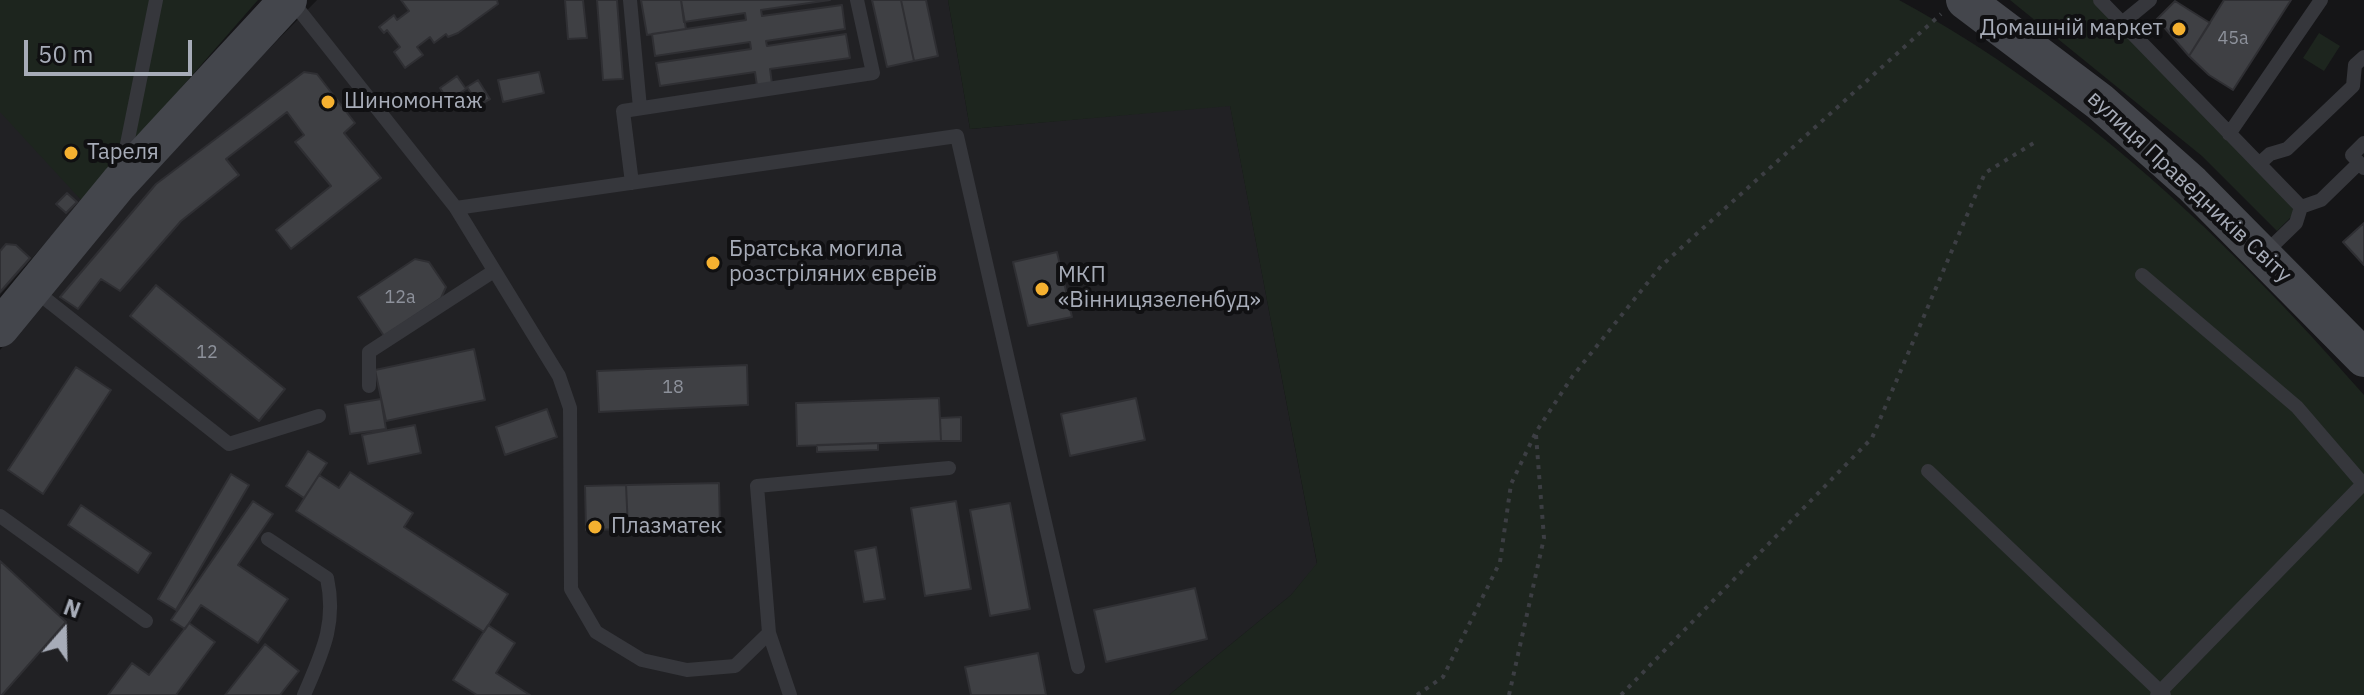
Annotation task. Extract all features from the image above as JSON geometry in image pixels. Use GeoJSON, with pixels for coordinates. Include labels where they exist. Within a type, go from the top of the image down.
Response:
{"type":"FeatureCollection","features":[{"type":"Feature","properties":{"kind":"main road"},"geometry":{"type":"LineString","coordinates":[[0,328],[119,183],[289,0]]}},
{"type":"Feature","properties":{"kind":"main road","name":"вулиця Праведників Світу"},"geometry":{"type":"LineString","coordinates":[[1955,5],[2100,102],[2265,254],[2364,358]]}},
{"type":"Feature","properties":{"kind":"lane"},"geometry":{"type":"LineString","coordinates":[[119,183],[156,0]]}},
{"type":"Feature","properties":{"kind":"lane"},"geometry":{"type":"LineString","coordinates":[[289,0],[456,208],[559,376],[570,408],[571,589],[596,632],[642,660],[687,670],[735,666],[769,633]]}},
{"type":"Feature","properties":{"kind":"lane"},"geometry":{"type":"LineString","coordinates":[[630,0],[640,108]]}},
{"type":"Feature","properties":{"kind":"lane"},"geometry":{"type":"LineString","coordinates":[[632,183],[623,111],[873,73],[857,0]]}},
{"type":"Feature","properties":{"kind":"lane"},"geometry":{"type":"LineString","coordinates":[[2100,0],[2301,207]]}},
{"type":"Feature","properties":{"kind":"lane"},"geometry":{"type":"LineString","coordinates":[[2122,23],[2150,0]]}},
{"type":"Feature","properties":{"kind":"lane"},"geometry":{"type":"LineString","coordinates":[[2229,134],[2321,0]]}},
{"type":"Feature","properties":{"kind":"lane"},"geometry":{"type":"LineString","coordinates":[[2259,164],[2270,154],[2287,149],[2353,86],[2355,65],[2364,57]]}},
{"type":"Feature","properties":{"kind":"lane"},"geometry":{"type":"LineString","coordinates":[[456,208],[957,136],[1078,667]]}},
{"type":"Feature","properties":{"kind":"lane"},"geometry":{"type":"LineString","coordinates":[[2301,207],[2321,200],[2361,166],[2352,155],[2364,143]]}},
{"type":"Feature","properties":{"kind":"lane"},"geometry":{"type":"LineString","coordinates":[[2265,254],[2296,223],[2301,207]]}},
{"type":"Feature","properties":{"kind":"lane"},"geometry":{"type":"LineString","coordinates":[[369,386],[369,352],[494,271]]}},
{"type":"Feature","properties":{"kind":"lane"},"geometry":{"type":"LineString","coordinates":[[1928,471],[2160,694],[2363,485],[2297,407],[2142,275]]}},
{"type":"Feature","properties":{"kind":"lane"},"geometry":{"type":"LineString","coordinates":[[32,288],[229,444],[319,416]]}},
{"type":"Feature","properties":{"kind":"lane"},"geometry":{"type":"LineString","coordinates":[[790,695],[769,633],[757,486],[949,468]]}},
{"type":"Feature","properties":{"kind":"lane"},"geometry":{"type":"LineString","coordinates":[[0,516],[146,621]]}},
{"type":"Feature","properties":{"kind":"lane"},"geometry":{"type":"LineString","coordinates":[[268,539],[327,578],[333,606],[326,643],[304,695]]}},
{"type":"Feature","properties":{"kind":"path"},"geometry":{"type":"LineString","coordinates":[[1417,695],[1443,677],[1500,562],[1511,484],[1536,432],[1572,377],[1661,266],[1955,5]]}},
{"type":"Feature","properties":{"kind":"path"},"geometry":{"type":"LineString","coordinates":[[1621,695],[1872,438],[1985,173],[2037,141]]}},
{"type":"Feature","properties":{"kind":"path"},"geometry":{"type":"LineString","coordinates":[[1509,695],[1544,538],[1536,432]]}},
{"type":"Feature","properties":{"kind":"shaded area"},"geometry":{"type":"Polygon","coordinates":[[[0,0],[258,0],[82,201],[0,112],[0,0]]]}},
{"type":"Feature","properties":{"kind":"shaded area"},"geometry":{"type":"Polygon","coordinates":[[[317,0],[948,0],[970,129],[1230,105],[1317,564],[1291,595],[1169,695],[0,695],[0,350],[145,175],[317,0]]]}},
{"type":"Feature","properties":{"kind":"shaded area"},"geometry":{"type":"Polygon","coordinates":[[[948,0],[1899,0],[2028,81],[2149,176],[2260,282],[2364,395],[2364,695],[1169,695],[1291,595],[1317,563],[1230,106],[970,129],[948,0]]]}},
{"type":"Feature","properties":{"kind":"shaded area"},"geometry":{"type":"Polygon","coordinates":[[[2010,0],[2100,0],[2301,207],[2277,231],[2202,156],[2010,0]]]}},
{"type":"Feature","properties":{"kind":"shaded area"},"geometry":{"type":"Polygon","coordinates":[[[2319,33],[2340,46],[2324,71],[2303,58],[2319,33]]]}},
{"type":"Feature","properties":{"kind":"shaded area"},"geometry":{"type":"Polygon","coordinates":[[[0,96],[82,201],[0,295],[0,96]]]}},
{"type":"Feature","properties":{"kind":"building"},"geometry":{"type":"Polygon","coordinates":[[[401,0],[497,0],[498,4],[458,33],[448,37],[446,34],[434,43],[430,37],[417,47],[423,55],[405,68],[394,52],[400,47],[387,30],[384,33],[379,27],[394,15],[397,20],[409,11],[401,0]]]}},
{"type":"Feature","properties":{"kind":"building"},"geometry":{"type":"Polygon","coordinates":[[[565,0],[583,0],[587,38],[568,39],[565,0]]]}},
{"type":"Feature","properties":{"kind":"building"},"geometry":{"type":"Polygon","coordinates":[[[597,0],[617,0],[623,79],[603,80],[597,0]]]}},
{"type":"Feature","properties":{"kind":"building"},"geometry":{"type":"Polygon","coordinates":[[[641,0],[681,0],[686,29],[647,35],[641,0]]]}},
{"type":"Feature","properties":{"kind":"building"},"geometry":{"type":"Polygon","coordinates":[[[681,0],[830,0],[761,10],[762,16],[842,5],[845,29],[766,41],[767,46],[846,34],[850,58],[770,69],[772,84],[757,86],[755,72],[660,86],[656,63],[751,49],[750,42],[655,56],[652,34],[746,20],[745,13],[684,22],[681,0]]]}},
{"type":"Feature","properties":{"kind":"building"},"geometry":{"type":"Polygon","coordinates":[[[872,0],[901,0],[914,61],[887,67],[872,0]]]}},
{"type":"Feature","properties":{"kind":"building"},"geometry":{"type":"Polygon","coordinates":[[[901,0],[926,0],[938,56],[914,61],[901,0]]]}},
{"type":"Feature","properties":{"kind":"building"},"geometry":{"type":"Polygon","coordinates":[[[2224,0],[2291,0],[2233,90],[2209,75],[2189,56],[2224,0]]]}},
{"type":"Feature","properties":{"kind":"building"},"geometry":{"type":"Polygon","coordinates":[[[2175,1],[2210,23],[2189,56],[2157,19],[2175,1]]]}},
{"type":"Feature","properties":{"kind":"building"},"geometry":{"type":"Polygon","coordinates":[[[304,72],[317,74],[355,123],[344,133],[381,178],[291,249],[276,230],[331,186],[295,142],[304,135],[287,112],[226,159],[239,175],[181,221],[120,291],[101,279],[78,309],[60,297],[156,184],[304,72]]]}},
{"type":"Feature","properties":{"kind":"building"},"geometry":{"type":"Polygon","coordinates":[[[539,72],[544,93],[503,102],[498,80],[539,72]]]}},
{"type":"Feature","properties":{"kind":"building"},"geometry":{"type":"Polygon","coordinates":[[[457,76],[466,89],[448,101],[440,88],[457,76]]]}},
{"type":"Feature","properties":{"kind":"building"},"geometry":{"type":"Polygon","coordinates":[[[478,80],[490,99],[479,105],[467,87],[478,80]]]}},
{"type":"Feature","properties":{"kind":"building"},"geometry":{"type":"Polygon","coordinates":[[[67,193],[77,202],[66,213],[56,204],[67,193]]]}},
{"type":"Feature","properties":{"kind":"building"},"geometry":{"type":"Polygon","coordinates":[[[2364,223],[2364,265],[2343,242],[2364,223]]]}},
{"type":"Feature","properties":{"kind":"building"},"geometry":{"type":"Polygon","coordinates":[[[6,244],[16,245],[30,258],[0,292],[0,251],[6,244]]]}},
{"type":"Feature","properties":{"kind":"building","name":"МКП «Вінницязеленбуд»"},"geometry":{"type":"Polygon","coordinates":[[[1057,252],[1072,317],[1028,326],[1013,262],[1057,252]]]}},
{"type":"Feature","properties":{"kind":"building"},"geometry":{"type":"Polygon","coordinates":[[[415,259],[429,262],[446,287],[441,298],[384,336],[358,297],[415,259]]]}},
{"type":"Feature","properties":{"kind":"building"},"geometry":{"type":"Polygon","coordinates":[[[156,285],[285,389],[259,421],[130,316],[156,285]]]}},
{"type":"Feature","properties":{"kind":"building"},"geometry":{"type":"Polygon","coordinates":[[[474,349],[485,400],[386,421],[375,370],[474,349]]]}},
{"type":"Feature","properties":{"kind":"building"},"geometry":{"type":"Polygon","coordinates":[[[747,365],[748,405],[599,412],[597,371],[747,365]]]}},
{"type":"Feature","properties":{"kind":"building"},"geometry":{"type":"Polygon","coordinates":[[[76,367],[111,390],[43,494],[8,470],[76,367]]]}},
{"type":"Feature","properties":{"kind":"building"},"geometry":{"type":"Polygon","coordinates":[[[939,398],[941,441],[797,446],[796,403],[939,398]]]}},
{"type":"Feature","properties":{"kind":"building"},"geometry":{"type":"Polygon","coordinates":[[[1136,398],[1145,440],[1070,456],[1061,414],[1136,398]]]}},
{"type":"Feature","properties":{"kind":"building"},"geometry":{"type":"Polygon","coordinates":[[[381,399],[386,429],[350,434],[345,405],[381,399]]]}},
{"type":"Feature","properties":{"kind":"building"},"geometry":{"type":"Polygon","coordinates":[[[547,409],[557,437],[505,455],[496,427],[547,409]]]}},
{"type":"Feature","properties":{"kind":"building"},"geometry":{"type":"Polygon","coordinates":[[[961,417],[961,441],[941,441],[940,418],[961,417]]]}},
{"type":"Feature","properties":{"kind":"building"},"geometry":{"type":"Polygon","coordinates":[[[415,425],[421,453],[368,464],[362,435],[415,425]]]}},
{"type":"Feature","properties":{"kind":"building"},"geometry":{"type":"Polygon","coordinates":[[[878,443],[878,450],[817,452],[817,445],[878,443]]]}},
{"type":"Feature","properties":{"kind":"building"},"geometry":{"type":"Polygon","coordinates":[[[308,451],[327,463],[304,498],[286,486],[308,451]]]}},
{"type":"Feature","properties":{"kind":"building"},"geometry":{"type":"Polygon","coordinates":[[[350,472],[413,513],[404,527],[508,594],[484,632],[296,511],[319,475],[339,488],[350,472]]]}},
{"type":"Feature","properties":{"kind":"building"},"geometry":{"type":"Polygon","coordinates":[[[231,474],[249,485],[176,610],[158,599],[231,474]]]}},
{"type":"Feature","properties":{"kind":"building"},"geometry":{"type":"Polygon","coordinates":[[[719,483],[720,527],[628,529],[626,485],[719,483]]]}},
{"type":"Feature","properties":{"kind":"building"},"geometry":{"type":"Polygon","coordinates":[[[626,485],[628,529],[586,530],[585,486],[626,485]]]}},
{"type":"Feature","properties":{"kind":"building"},"geometry":{"type":"Polygon","coordinates":[[[253,501],[273,514],[238,565],[288,599],[258,643],[201,605],[185,629],[171,620],[253,501]]]}},
{"type":"Feature","properties":{"kind":"building"},"geometry":{"type":"Polygon","coordinates":[[[956,501],[971,589],[925,596],[911,508],[956,501]]]}},
{"type":"Feature","properties":{"kind":"building"},"geometry":{"type":"Polygon","coordinates":[[[1010,503],[1030,609],[990,616],[970,510],[1010,503]]]}},
{"type":"Feature","properties":{"kind":"building"},"geometry":{"type":"Polygon","coordinates":[[[81,505],[151,553],[138,573],[68,525],[81,505]]]}},
{"type":"Feature","properties":{"kind":"building"},"geometry":{"type":"Polygon","coordinates":[[[876,547],[885,599],[864,602],[855,551],[876,547]]]}},
{"type":"Feature","properties":{"kind":"building"},"geometry":{"type":"Polygon","coordinates":[[[0,561],[66,622],[2,695],[0,695],[0,561]]]}},
{"type":"Feature","properties":{"kind":"building"},"geometry":{"type":"Polygon","coordinates":[[[1195,588],[1207,639],[1106,662],[1094,610],[1195,588]]]}},
{"type":"Feature","properties":{"kind":"building"},"geometry":{"type":"Polygon","coordinates":[[[189,623],[215,642],[176,695],[108,695],[132,663],[149,675],[189,623]]]}},
{"type":"Feature","properties":{"kind":"building"},"geometry":{"type":"Polygon","coordinates":[[[488,625],[515,643],[496,673],[530,695],[477,695],[453,680],[488,625]]]}},
{"type":"Feature","properties":{"kind":"building"},"geometry":{"type":"Polygon","coordinates":[[[265,644],[299,671],[280,695],[225,695],[265,644]]]}},
{"type":"Feature","properties":{"kind":"building"},"geometry":{"type":"Polygon","coordinates":[[[1038,653],[1046,695],[971,695],[965,667],[1038,653]]]}},
{"type":"Feature","properties":{"kind":"place","name":"Домашній маркет"},"geometry":{"type":"Point","coordinates":[2179,29]}},
{"type":"Feature","properties":{"kind":"place","name":"Шиномонтаж"},"geometry":{"type":"Point","coordinates":[328,102]}},
{"type":"Feature","properties":{"kind":"place","name":"Тареля"},"geometry":{"type":"Point","coordinates":[71,153]}},
{"type":"Feature","properties":{"kind":"place","name":"Братська могила розстріляних євреїв"},"geometry":{"type":"Point","coordinates":[713,263]}},
{"type":"Feature","properties":{"kind":"place","name":"МКП «Вінницязеленбуд»"},"geometry":{"type":"Point","coordinates":[1042,289]}},
{"type":"Feature","properties":{"kind":"place","name":"Плазматек"},"geometry":{"type":"Point","coordinates":[595,527]}}]}
